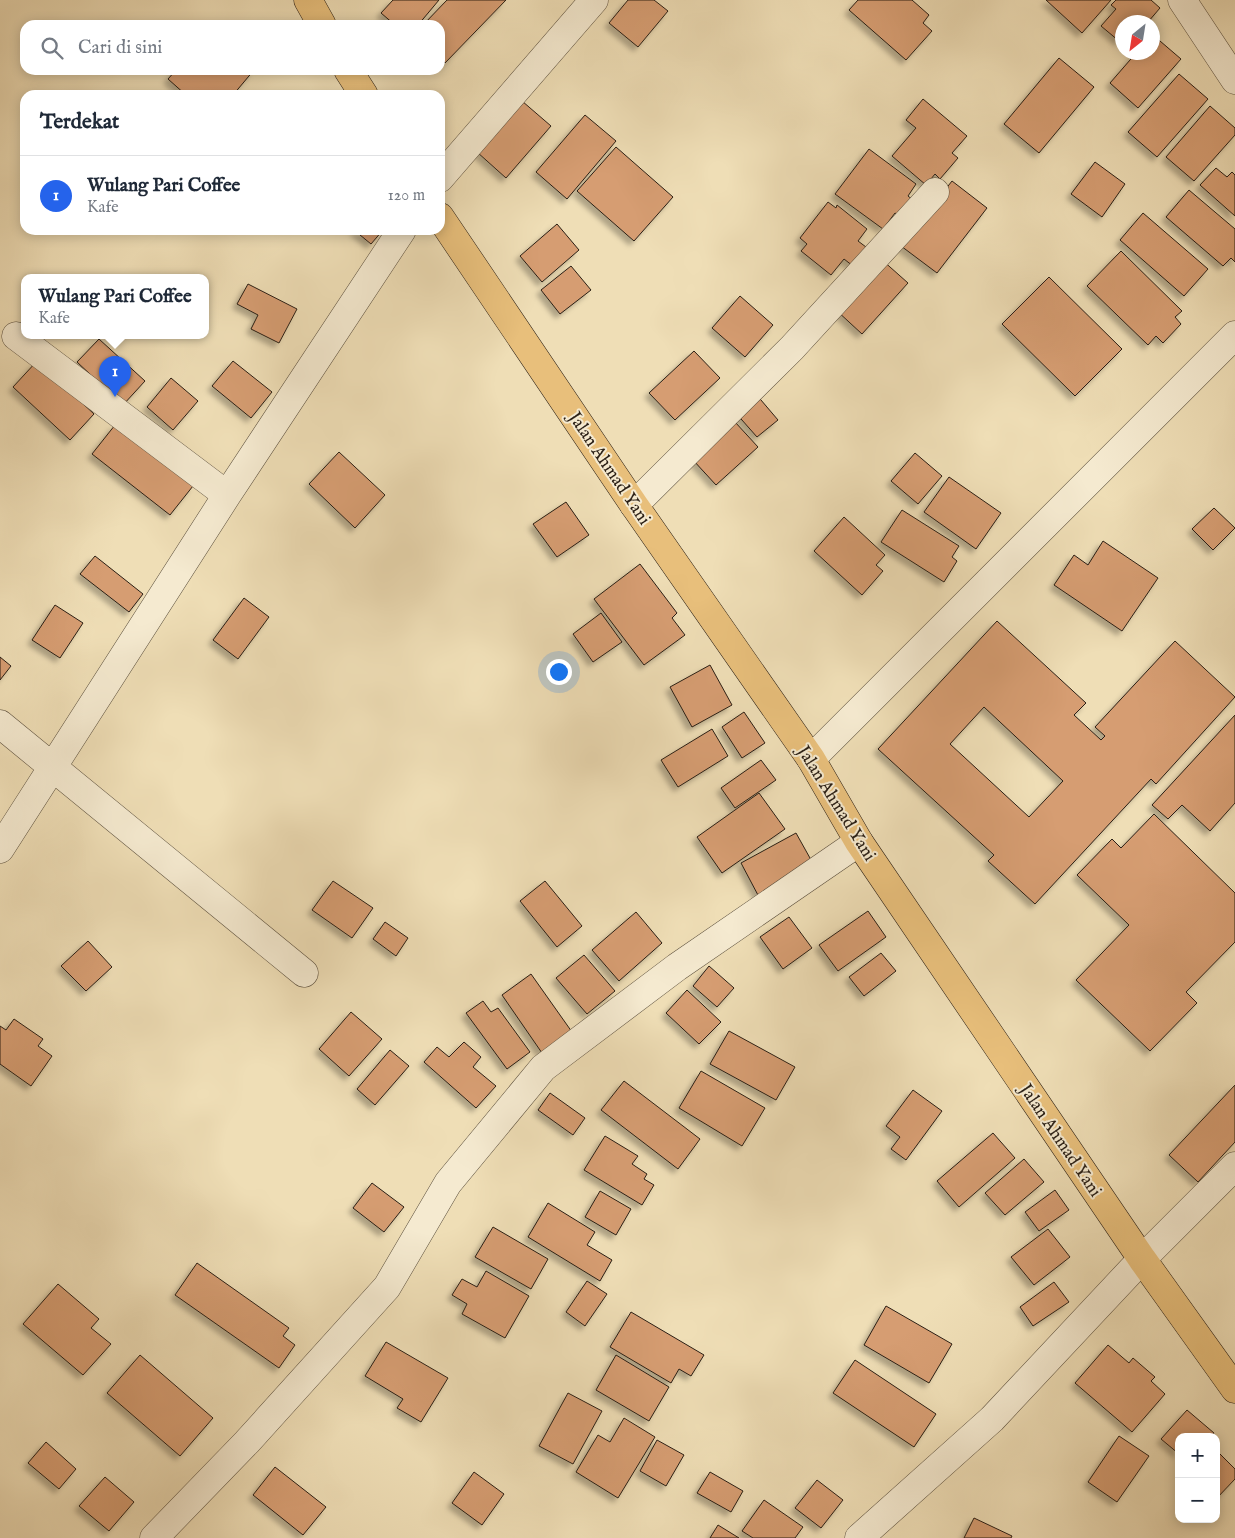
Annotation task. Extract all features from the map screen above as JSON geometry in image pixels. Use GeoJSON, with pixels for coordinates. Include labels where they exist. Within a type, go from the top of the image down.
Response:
{"type":"FeatureCollection","features":[{"type":"Feature","properties":{"kind":"highway"},"geometry":{"type":"LineString","coordinates":[[308,0],[319,20]]}},
{"type":"Feature","properties":{"kind":"highway"},"geometry":{"type":"LineString","coordinates":[[351,75],[361,90]]}},
{"type":"Feature","properties":{"kind":"highway","name":"Jalan Ahmad Yani"},"geometry":{"type":"LineString","coordinates":[[445,224],[634,505],[812,760],[859,842],[1142,1259],[1235,1389]]}},
{"type":"Feature","properties":{"kind":"street"},"geometry":{"type":"LineString","coordinates":[[445,172],[594,0]]}},
{"type":"Feature","properties":{"kind":"street"},"geometry":{"type":"LineString","coordinates":[[1182,0],[1235,80]]}},
{"type":"Feature","properties":{"kind":"street"},"geometry":{"type":"LineString","coordinates":[[634,505],[792,348],[935,192]]}},
{"type":"Feature","properties":{"kind":"street"},"geometry":{"type":"LineString","coordinates":[[0,849],[227,495],[399,235]]}},
{"type":"Feature","properties":{"kind":"street"},"geometry":{"type":"LineString","coordinates":[[812,760],[1235,335]]}},
{"type":"Feature","properties":{"kind":"street"},"geometry":{"type":"LineString","coordinates":[[16,336],[227,495]]}},
{"type":"Feature","properties":{"kind":"street"},"geometry":{"type":"LineString","coordinates":[[0,724],[304,973]]}},
{"type":"Feature","properties":{"kind":"street"},"geometry":{"type":"LineString","coordinates":[[154,1538],[247,1442],[387,1287],[448,1183],[543,1068],[677,967],[859,842]]}},
{"type":"Feature","properties":{"kind":"street"},"geometry":{"type":"LineString","coordinates":[[859,1538],[992,1419],[1142,1259],[1235,1166]]}},
{"type":"Feature","properties":{"kind":"building"},"geometry":{"type":"Polygon","coordinates":[[[393,0],[439,0],[422,20],[389,20],[381,13],[393,0]]]}},
{"type":"Feature","properties":{"kind":"building"},"geometry":{"type":"Polygon","coordinates":[[[447,0],[506,0],[445,63],[445,20],[428,20],[447,0]]]}},
{"type":"Feature","properties":{"kind":"building"},"geometry":{"type":"Polygon","coordinates":[[[628,0],[654,0],[668,11],[638,47],[609,23],[628,0]]]}},
{"type":"Feature","properties":{"kind":"building"},"geometry":{"type":"Polygon","coordinates":[[[858,0],[912,0],[929,15],[923,23],[932,31],[906,60],[849,10],[858,0]]]}},
{"type":"Feature","properties":{"kind":"building"},"geometry":{"type":"Polygon","coordinates":[[[1046,0],[1111,0],[1082,33],[1046,0]]]}},
{"type":"Feature","properties":{"kind":"building"},"geometry":{"type":"Polygon","coordinates":[[[1116,0],[1151,0],[1160,8],[1154,15],[1115,15],[1115,38],[1101,26],[1116,9],[1111,5],[1116,0]]]}},
{"type":"Feature","properties":{"kind":"building"},"geometry":{"type":"Polygon","coordinates":[[[1160,41],[1181,59],[1138,108],[1110,83],[1130,60],[1160,60],[1160,41]]]}},
{"type":"Feature","properties":{"kind":"building"},"geometry":{"type":"Polygon","coordinates":[[[1059,58],[1094,87],[1039,153],[1004,124],[1059,58]]]}},
{"type":"Feature","properties":{"kind":"building"},"geometry":{"type":"Polygon","coordinates":[[[1179,74],[1208,99],[1157,157],[1128,132],[1179,74]]]}},
{"type":"Feature","properties":{"kind":"building"},"geometry":{"type":"Polygon","coordinates":[[[172,75],[250,75],[237,90],[180,90],[168,79],[172,75]]]}},
{"type":"Feature","properties":{"kind":"building"},"geometry":{"type":"Polygon","coordinates":[[[923,99],[967,136],[952,153],[958,158],[940,179],[935,174],[926,185],[892,156],[916,128],[906,120],[923,99]]]}},
{"type":"Feature","properties":{"kind":"building"},"geometry":{"type":"Polygon","coordinates":[[[522,101],[551,126],[506,178],[477,152],[522,101]]]}},
{"type":"Feature","properties":{"kind":"building"},"geometry":{"type":"Polygon","coordinates":[[[1210,106],[1235,128],[1235,135],[1194,181],[1166,157],[1210,106]]]}},
{"type":"Feature","properties":{"kind":"building"},"geometry":{"type":"Polygon","coordinates":[[[585,115],[616,141],[567,199],[536,172],[585,115]]]}},
{"type":"Feature","properties":{"kind":"building"},"geometry":{"type":"Polygon","coordinates":[[[616,147],[673,197],[634,241],[577,191],[616,147]]]}},
{"type":"Feature","properties":{"kind":"building"},"geometry":{"type":"Polygon","coordinates":[[[869,149],[916,184],[908,196],[913,200],[900,216],[895,213],[883,229],[835,194],[869,149]]]}},
{"type":"Feature","properties":{"kind":"building"},"geometry":{"type":"Polygon","coordinates":[[[1095,162],[1125,184],[1102,217],[1071,194],[1095,162]]]}},
{"type":"Feature","properties":{"kind":"building"},"geometry":{"type":"Polygon","coordinates":[[[1216,168],[1227,177],[1232,172],[1235,175],[1235,216],[1200,185],[1216,168]]]}},
{"type":"Feature","properties":{"kind":"building"},"geometry":{"type":"Polygon","coordinates":[[[952,181],[987,208],[937,273],[901,246],[952,181]]]}},
{"type":"Feature","properties":{"kind":"building"},"geometry":{"type":"Polygon","coordinates":[[[1189,190],[1235,229],[1235,262],[1231,258],[1223,266],[1166,217],[1189,190]]]}},
{"type":"Feature","properties":{"kind":"building"},"geometry":{"type":"Polygon","coordinates":[[[828,202],[836,208],[837,205],[867,229],[858,241],[866,247],[853,266],[844,259],[831,275],[801,251],[807,244],[800,238],[828,202]]]}},
{"type":"Feature","properties":{"kind":"building"},"geometry":{"type":"Polygon","coordinates":[[[1143,213],[1208,269],[1184,296],[1120,240],[1143,213]]]}},
{"type":"Feature","properties":{"kind":"building"},"geometry":{"type":"Polygon","coordinates":[[[557,224],[579,250],[542,282],[520,256],[557,224]]]}},
{"type":"Feature","properties":{"kind":"building"},"geometry":{"type":"Polygon","coordinates":[[[360,235],[379,235],[371,244],[360,235]]]}},
{"type":"Feature","properties":{"kind":"building"},"geometry":{"type":"Polygon","coordinates":[[[1121,251],[1182,311],[1175,317],[1181,324],[1163,343],[1156,336],[1148,345],[1087,286],[1121,251]]]}},
{"type":"Feature","properties":{"kind":"building"},"geometry":{"type":"Polygon","coordinates":[[[881,259],[908,283],[862,334],[836,310],[881,259]]]}},
{"type":"Feature","properties":{"kind":"building"},"geometry":{"type":"Polygon","coordinates":[[[571,266],[591,290],[560,314],[541,290],[571,266]]]}},
{"type":"Feature","properties":{"kind":"building"},"geometry":{"type":"Polygon","coordinates":[[[1049,277],[1122,349],[1075,396],[1002,324],[1049,277]]]}},
{"type":"Feature","properties":{"kind":"building"},"geometry":{"type":"Polygon","coordinates":[[[248,284],[297,309],[279,343],[251,329],[258,315],[237,304],[248,284]]]}},
{"type":"Feature","properties":{"kind":"building"},"geometry":{"type":"Polygon","coordinates":[[[740,296],[773,325],[745,357],[712,328],[740,296]]]}},
{"type":"Feature","properties":{"kind":"building"},"geometry":{"type":"Polygon","coordinates":[[[99,339],[145,381],[123,405],[77,362],[99,339]]]}},
{"type":"Feature","properties":{"kind":"building"},"geometry":{"type":"Polygon","coordinates":[[[694,351],[720,378],[675,420],[649,393],[694,351]]]}},
{"type":"Feature","properties":{"kind":"building"},"geometry":{"type":"Polygon","coordinates":[[[37,361],[94,414],[70,440],[13,387],[37,361]]]}},
{"type":"Feature","properties":{"kind":"building"},"geometry":{"type":"Polygon","coordinates":[[[233,361],[272,392],[251,418],[212,386],[233,361]]]}},
{"type":"Feature","properties":{"kind":"building"},"geometry":{"type":"Polygon","coordinates":[[[171,378],[198,401],[173,430],[147,407],[171,378]]]}},
{"type":"Feature","properties":{"kind":"building"},"geometry":{"type":"Polygon","coordinates":[[[755,393],[778,420],[757,437],[734,411],[755,393]]]}},
{"type":"Feature","properties":{"kind":"building"},"geometry":{"type":"Polygon","coordinates":[[[735,422],[758,447],[716,485],[693,460],[735,422]]]}},
{"type":"Feature","properties":{"kind":"building"},"geometry":{"type":"Polygon","coordinates":[[[115,425],[193,486],[170,515],[92,454],[115,425]]]}},
{"type":"Feature","properties":{"kind":"building"},"geometry":{"type":"Polygon","coordinates":[[[339,452],[385,495],[355,528],[309,484],[339,452]]]}},
{"type":"Feature","properties":{"kind":"building"},"geometry":{"type":"Polygon","coordinates":[[[915,453],[942,476],[918,504],[891,481],[915,453]]]}},
{"type":"Feature","properties":{"kind":"building"},"geometry":{"type":"Polygon","coordinates":[[[949,477],[1001,513],[976,549],[924,512],[949,477]]]}},
{"type":"Feature","properties":{"kind":"building"},"geometry":{"type":"Polygon","coordinates":[[[566,502],[589,535],[557,557],[533,524],[566,502]]]}},
{"type":"Feature","properties":{"kind":"building"},"geometry":{"type":"Polygon","coordinates":[[[1214,508],[1235,528],[1213,550],[1192,529],[1214,508]]]}},
{"type":"Feature","properties":{"kind":"building"},"geometry":{"type":"Polygon","coordinates":[[[902,510],[959,546],[952,557],[957,561],[944,582],[881,542],[902,510]]]}},
{"type":"Feature","properties":{"kind":"building"},"geometry":{"type":"Polygon","coordinates":[[[844,517],[885,555],[876,565],[883,571],[862,595],[814,551],[844,517]]]}},
{"type":"Feature","properties":{"kind":"building"},"geometry":{"type":"Polygon","coordinates":[[[1103,541],[1158,578],[1122,631],[1054,585],[1074,555],[1088,565],[1103,541]]]}},
{"type":"Feature","properties":{"kind":"building"},"geometry":{"type":"Polygon","coordinates":[[[95,556],[143,594],[129,612],[80,574],[95,556]]]}},
{"type":"Feature","properties":{"kind":"building"},"geometry":{"type":"Polygon","coordinates":[[[640,564],[677,613],[672,618],[685,635],[644,665],[594,599],[640,564]]]}},
{"type":"Feature","properties":{"kind":"building"},"geometry":{"type":"Polygon","coordinates":[[[244,598],[269,617],[238,659],[213,640],[244,598]]]}},
{"type":"Feature","properties":{"kind":"building"},"geometry":{"type":"Polygon","coordinates":[[[55,605],[83,623],[60,658],[32,640],[55,605]]]}},
{"type":"Feature","properties":{"kind":"building"},"geometry":{"type":"Polygon","coordinates":[[[601,613],[622,642],[593,662],[573,634],[601,613]]]}},
{"type":"Feature","properties":{"kind":"building"},"geometry":{"type":"Polygon","coordinates":[[[997,621],[1086,703],[1074,715],[1101,740],[1105,736],[1095,727],[1175,641],[1235,697],[1156,784],[1151,779],[1035,904],[988,861],[994,855],[878,749],[997,621]],[[984,707],[950,744],[1029,817],[1063,781],[984,707]]]}},
{"type":"Feature","properties":{"kind":"building"},"geometry":{"type":"Polygon","coordinates":[[[0,657],[11,666],[0,680],[0,657]]]}},
{"type":"Feature","properties":{"kind":"building"},"geometry":{"type":"Polygon","coordinates":[[[710,665],[732,705],[692,727],[670,687],[710,665]]]}},
{"type":"Feature","properties":{"kind":"building"},"geometry":{"type":"Polygon","coordinates":[[[744,712],[765,743],[742,758],[722,727],[744,712]]]}},
{"type":"Feature","properties":{"kind":"building"},"geometry":{"type":"Polygon","coordinates":[[[1235,715],[1235,803],[1210,831],[1182,805],[1168,819],[1152,805],[1235,715]]]}},
{"type":"Feature","properties":{"kind":"building"},"geometry":{"type":"Polygon","coordinates":[[[712,729],[728,756],[678,787],[661,760],[712,729]]]}},
{"type":"Feature","properties":{"kind":"building"},"geometry":{"type":"Polygon","coordinates":[[[761,760],[776,780],[735,808],[721,788],[761,760]]]}},
{"type":"Feature","properties":{"kind":"building"},"geometry":{"type":"Polygon","coordinates":[[[759,793],[785,829],[722,873],[697,837],[759,793]]]}},
{"type":"Feature","properties":{"kind":"building"},"geometry":{"type":"Polygon","coordinates":[[[1154,814],[1235,893],[1235,942],[1186,992],[1197,1003],[1150,1051],[1076,980],[1129,925],[1077,875],[1112,839],[1121,848],[1154,814]]]}},
{"type":"Feature","properties":{"kind":"building"},"geometry":{"type":"Polygon","coordinates":[[[796,833],[815,867],[759,897],[741,863],[796,833]]]}},
{"type":"Feature","properties":{"kind":"building"},"geometry":{"type":"Polygon","coordinates":[[[333,881],[373,908],[352,938],[312,910],[333,881]]]}},
{"type":"Feature","properties":{"kind":"building"},"geometry":{"type":"Polygon","coordinates":[[[545,881],[582,926],[557,947],[520,901],[545,881]]]}},
{"type":"Feature","properties":{"kind":"building"},"geometry":{"type":"Polygon","coordinates":[[[868,911],[886,937],[838,971],[819,945],[868,911]]]}},
{"type":"Feature","properties":{"kind":"building"},"geometry":{"type":"Polygon","coordinates":[[[636,912],[662,943],[619,981],[592,950],[636,912]]]}},
{"type":"Feature","properties":{"kind":"building"},"geometry":{"type":"Polygon","coordinates":[[[789,917],[812,948],[783,969],[760,937],[789,917]]]}},
{"type":"Feature","properties":{"kind":"building"},"geometry":{"type":"Polygon","coordinates":[[[385,922],[408,938],[396,956],[373,939],[385,922]]]}},
{"type":"Feature","properties":{"kind":"building"},"geometry":{"type":"Polygon","coordinates":[[[88,941],[112,967],[86,991],[61,966],[88,941]]]}},
{"type":"Feature","properties":{"kind":"building"},"geometry":{"type":"Polygon","coordinates":[[[881,953],[896,971],[864,996],[849,977],[881,953]]]}},
{"type":"Feature","properties":{"kind":"building"},"geometry":{"type":"Polygon","coordinates":[[[584,955],[615,991],[587,1014],[556,978],[584,955]]]}},
{"type":"Feature","properties":{"kind":"building"},"geometry":{"type":"Polygon","coordinates":[[[709,966],[734,988],[717,1007],[693,986],[709,966]]]}},
{"type":"Feature","properties":{"kind":"building"},"geometry":{"type":"Polygon","coordinates":[[[531,974],[572,1032],[542,1053],[502,995],[531,974]]]}},
{"type":"Feature","properties":{"kind":"building"},"geometry":{"type":"Polygon","coordinates":[[[687,990],[721,1022],[699,1044],[666,1013],[687,990]]]}},
{"type":"Feature","properties":{"kind":"building"},"geometry":{"type":"Polygon","coordinates":[[[483,1001],[491,1012],[498,1008],[530,1052],[507,1069],[466,1013],[483,1001]]]}},
{"type":"Feature","properties":{"kind":"building"},"geometry":{"type":"Polygon","coordinates":[[[351,1012],[382,1039],[349,1076],[319,1049],[351,1012]]]}},
{"type":"Feature","properties":{"kind":"building"},"geometry":{"type":"Polygon","coordinates":[[[14,1019],[43,1039],[38,1046],[52,1056],[31,1086],[0,1064],[0,1026],[6,1030],[14,1019]]]}},
{"type":"Feature","properties":{"kind":"building"},"geometry":{"type":"Polygon","coordinates":[[[729,1031],[795,1067],[776,1100],[710,1064],[729,1031]]]}},
{"type":"Feature","properties":{"kind":"building"},"geometry":{"type":"Polygon","coordinates":[[[464,1042],[481,1057],[473,1067],[496,1086],[476,1108],[424,1062],[437,1047],[449,1057],[464,1042]]]}},
{"type":"Feature","properties":{"kind":"building"},"geometry":{"type":"Polygon","coordinates":[[[390,1050],[409,1066],[375,1105],[357,1089],[390,1050]]]}},
{"type":"Feature","properties":{"kind":"building"},"geometry":{"type":"Polygon","coordinates":[[[701,1071],[765,1108],[742,1146],[679,1108],[701,1071]]]}},
{"type":"Feature","properties":{"kind":"building"},"geometry":{"type":"Polygon","coordinates":[[[624,1081],[700,1139],[678,1169],[601,1110],[624,1081]]]}},
{"type":"Feature","properties":{"kind":"building"},"geometry":{"type":"Polygon","coordinates":[[[1235,1085],[1235,1142],[1198,1182],[1169,1155],[1235,1085]]]}},
{"type":"Feature","properties":{"kind":"building"},"geometry":{"type":"Polygon","coordinates":[[[913,1090],[942,1111],[906,1160],[891,1149],[900,1137],[886,1126],[913,1090]]]}},
{"type":"Feature","properties":{"kind":"building"},"geometry":{"type":"Polygon","coordinates":[[[550,1093],[585,1118],[573,1135],[538,1110],[550,1093]]]}},
{"type":"Feature","properties":{"kind":"building"},"geometry":{"type":"Polygon","coordinates":[[[993,1133],[1015,1158],[959,1207],[937,1181],[993,1133]]]}},
{"type":"Feature","properties":{"kind":"building"},"geometry":{"type":"Polygon","coordinates":[[[605,1136],[638,1156],[632,1164],[647,1174],[644,1179],[654,1185],[642,1205],[584,1170],[605,1136]]]}},
{"type":"Feature","properties":{"kind":"building"},"geometry":{"type":"Polygon","coordinates":[[[1024,1159],[1044,1182],[1005,1215],[985,1193],[1024,1159]]]}},
{"type":"Feature","properties":{"kind":"building"},"geometry":{"type":"Polygon","coordinates":[[[372,1183],[404,1207],[384,1232],[353,1208],[372,1183]]]}},
{"type":"Feature","properties":{"kind":"building"},"geometry":{"type":"Polygon","coordinates":[[[1055,1190],[1069,1210],[1039,1231],[1025,1212],[1055,1190]]]}},
{"type":"Feature","properties":{"kind":"building"},"geometry":{"type":"Polygon","coordinates":[[[600,1191],[631,1209],[616,1235],[585,1217],[600,1191]]]}},
{"type":"Feature","properties":{"kind":"building"},"geometry":{"type":"Polygon","coordinates":[[[548,1203],[595,1232],[587,1245],[612,1260],[600,1281],[528,1237],[548,1203]]]}},
{"type":"Feature","properties":{"kind":"building"},"geometry":{"type":"Polygon","coordinates":[[[493,1227],[548,1259],[531,1289],[475,1257],[493,1227]]]}},
{"type":"Feature","properties":{"kind":"building"},"geometry":{"type":"Polygon","coordinates":[[[1048,1229],[1070,1257],[1034,1285],[1011,1257],[1048,1229]]]}},
{"type":"Feature","properties":{"kind":"building"},"geometry":{"type":"Polygon","coordinates":[[[197,1263],[289,1328],[283,1336],[295,1345],[279,1368],[175,1295],[197,1263]]]}},
{"type":"Feature","properties":{"kind":"building"},"geometry":{"type":"Polygon","coordinates":[[[486,1271],[529,1296],[505,1338],[462,1314],[467,1304],[452,1295],[462,1279],[477,1287],[486,1271]]]}},
{"type":"Feature","properties":{"kind":"building"},"geometry":{"type":"Polygon","coordinates":[[[587,1281],[607,1294],[585,1326],[566,1312],[587,1281]]]}},
{"type":"Feature","properties":{"kind":"building"},"geometry":{"type":"Polygon","coordinates":[[[1054,1282],[1069,1302],[1033,1326],[1020,1307],[1054,1282]]]}},
{"type":"Feature","properties":{"kind":"building"},"geometry":{"type":"Polygon","coordinates":[[[58,1284],[99,1319],[91,1328],[111,1344],[83,1375],[23,1324],[58,1284]]]}},
{"type":"Feature","properties":{"kind":"building"},"geometry":{"type":"Polygon","coordinates":[[[886,1306],[952,1344],[929,1383],[864,1345],[886,1306]]]}},
{"type":"Feature","properties":{"kind":"building"},"geometry":{"type":"Polygon","coordinates":[[[631,1312],[704,1355],[691,1376],[679,1369],[671,1383],[610,1347],[631,1312]]]}},
{"type":"Feature","properties":{"kind":"building"},"geometry":{"type":"Polygon","coordinates":[[[386,1342],[448,1378],[421,1422],[397,1408],[403,1399],[365,1376],[386,1342]]]}},
{"type":"Feature","properties":{"kind":"building"},"geometry":{"type":"Polygon","coordinates":[[[1108,1345],[1129,1363],[1133,1358],[1155,1377],[1151,1381],[1165,1394],[1132,1432],[1075,1383],[1108,1345]]]}},
{"type":"Feature","properties":{"kind":"building"},"geometry":{"type":"Polygon","coordinates":[[[140,1355],[213,1418],[180,1456],[107,1393],[140,1355]]]}},
{"type":"Feature","properties":{"kind":"building"},"geometry":{"type":"Polygon","coordinates":[[[616,1355],[669,1387],[649,1421],[596,1390],[616,1355]]]}},
{"type":"Feature","properties":{"kind":"building"},"geometry":{"type":"Polygon","coordinates":[[[855,1360],[936,1414],[914,1447],[833,1393],[855,1360]]]}},
{"type":"Feature","properties":{"kind":"building"},"geometry":{"type":"Polygon","coordinates":[[[568,1393],[602,1411],[573,1464],[539,1446],[568,1393]]]}},
{"type":"Feature","properties":{"kind":"building"},"geometry":{"type":"Polygon","coordinates":[[[1187,1410],[1214,1433],[1175,1433],[1175,1451],[1161,1439],[1187,1410]]]}},
{"type":"Feature","properties":{"kind":"building"},"geometry":{"type":"Polygon","coordinates":[[[624,1418],[655,1437],[618,1498],[576,1472],[598,1435],[610,1442],[624,1418]]]}},
{"type":"Feature","properties":{"kind":"building"},"geometry":{"type":"Polygon","coordinates":[[[1119,1436],[1149,1456],[1117,1502],[1088,1482],[1119,1436]]]}},
{"type":"Feature","properties":{"kind":"building"},"geometry":{"type":"Polygon","coordinates":[[[657,1440],[684,1455],[666,1486],[640,1471],[657,1440]]]}},
{"type":"Feature","properties":{"kind":"building"},"geometry":{"type":"Polygon","coordinates":[[[46,1442],[76,1469],[59,1489],[28,1463],[46,1442]]]}},
{"type":"Feature","properties":{"kind":"building"},"geometry":{"type":"Polygon","coordinates":[[[1220,1454],[1235,1469],[1235,1479],[1220,1495],[1220,1454]]]}},
{"type":"Feature","properties":{"kind":"building"},"geometry":{"type":"Polygon","coordinates":[[[275,1467],[326,1507],[303,1535],[253,1495],[275,1467]]]}},
{"type":"Feature","properties":{"kind":"building"},"geometry":{"type":"Polygon","coordinates":[[[474,1472],[504,1494],[482,1525],[452,1503],[474,1472]]]}},
{"type":"Feature","properties":{"kind":"building"},"geometry":{"type":"Polygon","coordinates":[[[710,1472],[743,1491],[731,1512],[697,1493],[710,1472]]]}},
{"type":"Feature","properties":{"kind":"building"},"geometry":{"type":"Polygon","coordinates":[[[105,1477],[134,1502],[109,1531],[79,1506],[105,1477]]]}},
{"type":"Feature","properties":{"kind":"building"},"geometry":{"type":"Polygon","coordinates":[[[817,1480],[843,1500],[821,1528],[795,1508],[817,1480]]]}},
{"type":"Feature","properties":{"kind":"building"},"geometry":{"type":"Polygon","coordinates":[[[764,1500],[803,1527],[795,1538],[753,1538],[742,1531],[764,1500]]]}},
{"type":"Feature","properties":{"kind":"building"},"geometry":{"type":"Polygon","coordinates":[[[974,1518],[1012,1536],[1011,1538],[964,1538],[974,1518]]]}},
{"type":"Feature","properties":{"kind":"building"},"geometry":{"type":"Polygon","coordinates":[[[718,1525],[739,1538],[710,1538],[718,1525]]]}},
{"type":"Feature","properties":{"kind":"place","name":"Wulang Pari Coffee"},"geometry":{"type":"Point","coordinates":[115,397]}}]}
